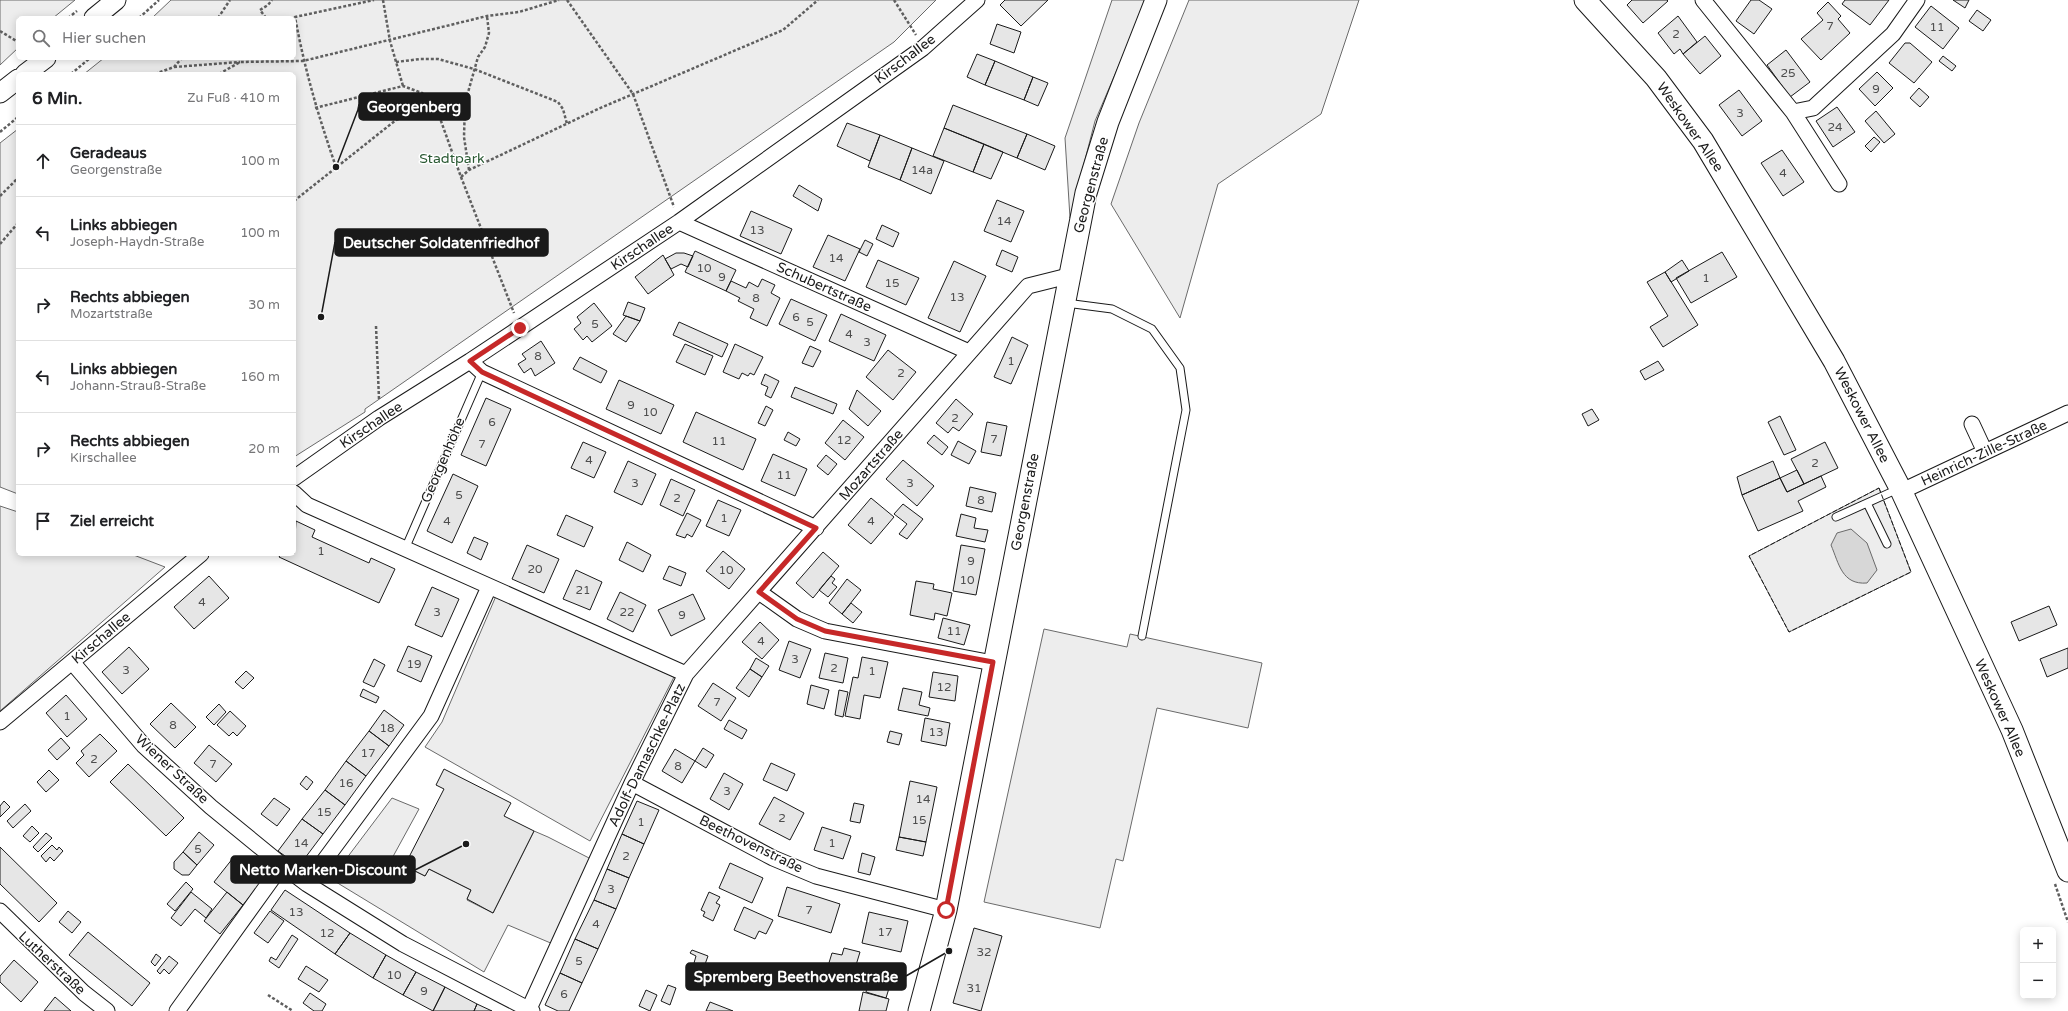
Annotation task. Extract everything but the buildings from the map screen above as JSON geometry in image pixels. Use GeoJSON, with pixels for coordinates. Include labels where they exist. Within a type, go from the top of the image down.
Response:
{"type":"FeatureCollection","features":[{"type":"Feature","properties":{"kind":"main road","name":"Georgenstraße"},"geometry":{"type":"LineString","coordinates":[[919,1011],[946,910],[1068,276],[1086,193],[1103,136],[1156,0]]}},
{"type":"Feature","properties":{"kind":"main road","name":"Weskower Allee"},"geometry":{"type":"LineString","coordinates":[[1588,1],[1656,78],[1703,141],[1834,361],[1900,490],[2012,730],[2068,871]]}},
{"type":"Feature","properties":{"kind":"street"},"geometry":{"type":"LineString","coordinates":[[96,16],[116,0]]}},
{"type":"Feature","properties":{"kind":"street","name":"Kirschallee"},"geometry":{"type":"LineString","coordinates":[[296,477],[379,418],[470,361],[680,222],[923,48],[978,0]]}},
{"type":"Feature","properties":{"kind":"street"},"geometry":{"type":"LineString","coordinates":[[1703,0],[1793,112],[1839,184]]}},
{"type":"Feature","properties":{"kind":"street"},"geometry":{"type":"LineString","coordinates":[[1793,112],[1814,108],[1892,34],[1917,0]]}},
{"type":"Feature","properties":{"kind":"street"},"geometry":{"type":"LineString","coordinates":[[27,72],[43,60]]}},
{"type":"Feature","properties":{"kind":"street"},"geometry":{"type":"LineString","coordinates":[[0,93],[16,81]]}},
{"type":"Feature","properties":{"kind":"street","name":"Schubertstraße"},"geometry":{"type":"LineString","coordinates":[[680,222],[969,352]]}},
{"type":"Feature","properties":{"kind":"street","name":"Mozartstraße"},"geometry":{"type":"LineString","coordinates":[[686,674],[1028,286],[1068,276]]}},
{"type":"Feature","properties":{"kind":"street"},"geometry":{"type":"LineString","coordinates":[[470,361],[482,372],[816,528]]}},
{"type":"Feature","properties":{"kind":"street","name":"Heinrich-Zille-Straße"},"geometry":{"type":"LineString","coordinates":[[1900,490],[2068,413]]}},
{"type":"Feature","properties":{"kind":"street"},"geometry":{"type":"LineString","coordinates":[[1972,424],[1985,452]]}},
{"type":"Feature","properties":{"kind":"street"},"geometry":{"type":"LineString","coordinates":[[296,495],[307,505],[489,587],[431,716],[307,884]]}},
{"type":"Feature","properties":{"kind":"street","name":"Kirschallee"},"geometry":{"type":"LineString","coordinates":[[0,722],[199,556]]}},
{"type":"Feature","properties":{"kind":"street","name":"Adolf-Damaschke-Platz"},"geometry":{"type":"LineString","coordinates":[[282,865],[307,884],[403,944],[529,1010],[632,783],[686,674],[489,587]]}},
{"type":"Feature","properties":{"kind":"street"},"geometry":{"type":"LineString","coordinates":[[759,592],[797,619],[825,631],[993,662]]}},
{"type":"Feature","properties":{"kind":"street","name":"Wiener Straße"},"geometry":{"type":"LineString","coordinates":[[72,662],[144,746],[211,806],[282,865]]}},
{"type":"Feature","properties":{"kind":"street","name":"Beethovenstraße"},"geometry":{"type":"LineString","coordinates":[[632,783],[773,858],[816,876],[946,910]]}},
{"type":"Feature","properties":{"kind":"street"},"geometry":{"type":"LineString","coordinates":[[177,1011],[282,865]]}},
{"type":"Feature","properties":{"kind":"street","name":"Lutherstraße"},"geometry":{"type":"LineString","coordinates":[[0,911],[84,993],[108,1011]]}},
{"type":"Feature","properties":{"kind":"lane"},"geometry":{"type":"LineString","coordinates":[[1064,303],[1112,308],[1152,329],[1180,368],[1186,410],[1142,636]]}},
{"type":"Feature","properties":{"kind":"lane","name":"Georgenhöhe"},"geometry":{"type":"LineString","coordinates":[[405,549],[482,372]]}},
{"type":"Feature","properties":{"kind":"lane"},"geometry":{"type":"LineString","coordinates":[[1836,517],[1900,490]]}},
{"type":"Feature","properties":{"kind":"lane"},"geometry":{"type":"LineString","coordinates":[[1867,503],[1887,544]]}},
{"type":"Feature","properties":{"kind":"path"},"geometry":{"type":"LineString","coordinates":[[141,16],[159,0]]}},
{"type":"Feature","properties":{"kind":"path"},"geometry":{"type":"LineString","coordinates":[[219,16],[230,0]]}},
{"type":"Feature","properties":{"kind":"path"},"geometry":{"type":"LineString","coordinates":[[264,16],[260,10],[268,5],[272,0]]}},
{"type":"Feature","properties":{"kind":"path"},"geometry":{"type":"LineString","coordinates":[[296,17],[374,0]]}},
{"type":"Feature","properties":{"kind":"path"},"geometry":{"type":"LineString","coordinates":[[383,0],[390,41],[404,86]]}},
{"type":"Feature","properties":{"kind":"path"},"geometry":{"type":"LineString","coordinates":[[295,60],[303,61],[390,41],[487,16],[519,12],[559,0]]}},
{"type":"Feature","properties":{"kind":"path"},"geometry":{"type":"LineString","coordinates":[[566,0],[633,94],[680,222]]}},
{"type":"Feature","properties":{"kind":"path"},"geometry":{"type":"LineString","coordinates":[[461,177],[469,170],[567,124],[783,30],[818,0]]}},
{"type":"Feature","properties":{"kind":"path"},"geometry":{"type":"LineString","coordinates":[[894,0],[923,48]]}},
{"type":"Feature","properties":{"kind":"path"},"geometry":{"type":"LineString","coordinates":[[469,170],[464,137],[465,103],[478,57],[485,47],[489,33],[487,16]]}},
{"type":"Feature","properties":{"kind":"path"},"geometry":{"type":"LineString","coordinates":[[296,22],[303,61],[315,108],[336,167]]}},
{"type":"Feature","properties":{"kind":"path"},"geometry":{"type":"LineString","coordinates":[[0,31],[16,41]]}},
{"type":"Feature","properties":{"kind":"path"},"geometry":{"type":"LineString","coordinates":[[396,62],[420,59],[438,59],[474,69],[558,102],[563,109],[567,124]]}},
{"type":"Feature","properties":{"kind":"path"},"geometry":{"type":"LineString","coordinates":[[73,72],[88,60]]}},
{"type":"Feature","properties":{"kind":"path"},"geometry":{"type":"LineString","coordinates":[[174,67],[180,60]]}},
{"type":"Feature","properties":{"kind":"path"},"geometry":{"type":"LineString","coordinates":[[160,72],[174,67],[271,60]]}},
{"type":"Feature","properties":{"kind":"path"},"geometry":{"type":"LineString","coordinates":[[223,72],[240,62]]}},
{"type":"Feature","properties":{"kind":"path"},"geometry":{"type":"LineString","coordinates":[[315,108],[404,86],[422,93],[436,106],[461,177],[520,328]]}},
{"type":"Feature","properties":{"kind":"path"},"geometry":{"type":"LineString","coordinates":[[296,199],[396,120],[436,106]]}},
{"type":"Feature","properties":{"kind":"path"},"geometry":{"type":"LineString","coordinates":[[0,132],[16,119]]}},
{"type":"Feature","properties":{"kind":"path"},"geometry":{"type":"LineString","coordinates":[[0,196],[16,180]]}},
{"type":"Feature","properties":{"kind":"path"},"geometry":{"type":"LineString","coordinates":[[0,244],[16,225]]}},
{"type":"Feature","properties":{"kind":"path"},"geometry":{"type":"LineString","coordinates":[[376,326],[379,418]]}},
{"type":"Feature","properties":{"kind":"path"},"geometry":{"type":"LineString","coordinates":[[268,995],[293,1011]]}},
{"type":"Feature","properties":{"kind":"shaded area"},"geometry":{"type":"Polygon","coordinates":[[[0,0],[75,0],[55,16],[16,16],[16,50],[0,65],[0,0]]]}},
{"type":"Feature","properties":{"kind":"shaded area","name":"Stadtpark"},"geometry":{"type":"Polygon","coordinates":[[[171,0],[936,0],[894,42],[365,409],[365,412],[296,456],[296,72],[86,72],[102,60],[296,60],[296,16],[154,16],[171,0]]]}},
{"type":"Feature","properties":{"kind":"shaded area"},"geometry":{"type":"Polygon","coordinates":[[[1112,0],[1147,0],[1095,121],[1070,218],[1065,138],[1112,0]]]}},
{"type":"Feature","properties":{"kind":"shaded area"},"geometry":{"type":"Polygon","coordinates":[[[1189,0],[1359,0],[1321,114],[1218,184],[1180,318],[1111,204],[1139,123],[1189,0]]]}},
{"type":"Feature","properties":{"kind":"shaded area"},"geometry":{"type":"Polygon","coordinates":[[[16,131],[16,493],[0,487],[0,143],[16,131]]]}},
{"type":"Feature","properties":{"kind":"shaded area"},"geometry":{"type":"Polygon","coordinates":[[[1879,488],[1911,572],[1789,632],[1749,556],[1879,488]]]}},
{"type":"Feature","properties":{"kind":"shaded area"},"geometry":{"type":"Polygon","coordinates":[[[0,506],[16,511],[16,556],[136,556],[165,567],[0,711],[0,506]]]}},
{"type":"Feature","properties":{"kind":"shaded area"},"geometry":{"type":"Polygon","coordinates":[[[1851,529],[1867,543],[1877,570],[1867,583],[1852,581],[1847,577],[1839,566],[1831,545],[1837,533],[1851,529]]]}},
{"type":"Feature","properties":{"kind":"shaded area"},"geometry":{"type":"Polygon","coordinates":[[[496,596],[674,677],[590,841],[425,747],[442,722],[496,596]]]}},
{"type":"Feature","properties":{"kind":"shaded area"},"geometry":{"type":"Polygon","coordinates":[[[1044,629],[1127,647],[1130,634],[1262,663],[1248,728],[1157,708],[1123,861],[1116,859],[1100,928],[984,902],[1044,629]]]}},
{"type":"Feature","properties":{"kind":"shaded area"},"geometry":{"type":"Polygon","coordinates":[[[392,798],[419,809],[390,862],[409,868],[425,876],[429,869],[471,890],[467,900],[493,913],[534,831],[591,859],[553,944],[508,925],[484,972],[331,879],[392,798]]]}},
{"type":"Feature","properties":{"kind":"fence"},"geometry":{"type":"LineString","coordinates":[[1879,488],[1911,572],[1789,632],[1749,556],[1879,488]]}},
{"type":"Feature","properties":{"kind":"place","name":"Georgenberg"},"geometry":{"type":"Point","coordinates":[336,167]}},
{"type":"Feature","properties":{"kind":"place","name":"Deutscher Soldatenfriedhof"},"geometry":{"type":"Point","coordinates":[321,317]}},
{"type":"Feature","properties":{"kind":"place","name":"Netto Marken-Discount"},"geometry":{"type":"Point","coordinates":[466,844]}},
{"type":"Feature","properties":{"kind":"place","name":"Spremberg Beethovenstraße"},"geometry":{"type":"Point","coordinates":[949,951]}},
{"type":"Feature","properties":{"kind":"route"},"geometry":{"type":"LineString","coordinates":[[520,328],[470,361],[482,372],[816,528],[759,592],[797,619],[825,631],[993,662],[946,910]]}}]}
